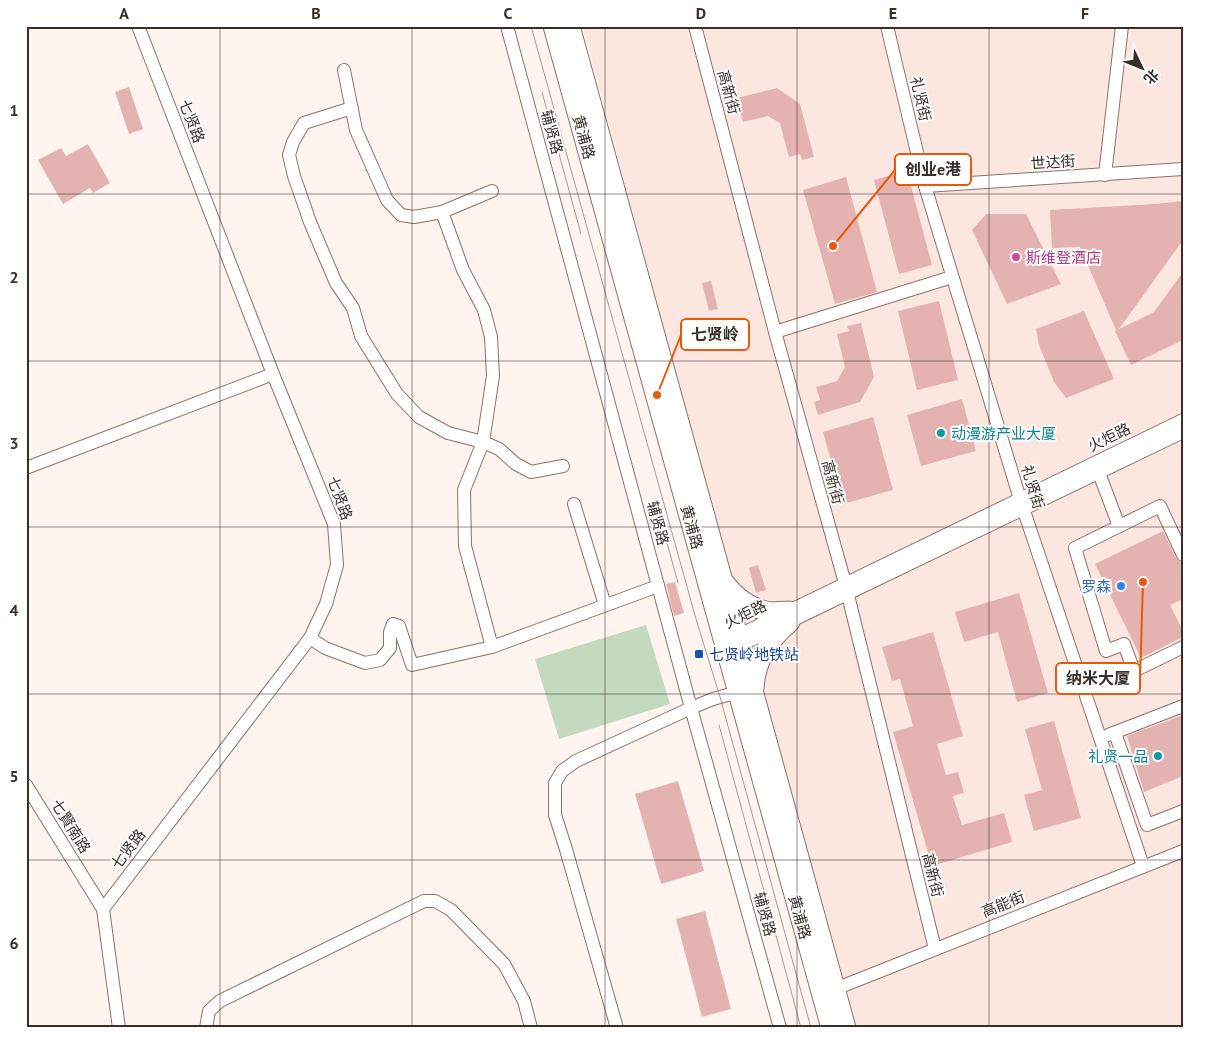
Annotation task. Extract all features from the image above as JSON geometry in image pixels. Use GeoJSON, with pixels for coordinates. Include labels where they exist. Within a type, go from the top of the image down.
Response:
{"type":"FeatureCollection","features":[{"type":"Feature","properties":{"kind":"highway","name":"黄浦路"},"geometry":{"type":"LineString","coordinates":[[554,26],[734,641]]}},
{"type":"Feature","properties":{"kind":"highway","name":"黄浦路"},"geometry":{"type":"LineString","coordinates":[[570,26],[722,579],[746,693],[831,1028]]}},
{"type":"Feature","properties":{"kind":"highway"},"geometry":{"type":"LineString","coordinates":[[722,579],[737,597],[747,604],[759,609],[789,616],[762,655],[755,681],[746,693]]}},
{"type":"Feature","properties":{"kind":"highway","name":"黄浦路"},"geometry":{"type":"LineString","coordinates":[[746,693],[846,1028]]}},
{"type":"Feature","properties":{"kind":"street","name":"七贤路"},"geometry":{"type":"LineString","coordinates":[[103,909],[310,638],[326,604],[337,565],[334,524],[273,374],[138,26]]}},
{"type":"Feature","properties":{"kind":"street","name":"辅贤路"},"geometry":{"type":"LineString","coordinates":[[507,26],[691,708],[780,1028]]}},
{"type":"Feature","properties":{"kind":"street","name":"高新街"},"geometry":{"type":"LineString","coordinates":[[695,26],[775,332],[846,589],[935,949]]}},
{"type":"Feature","properties":{"kind":"street","name":"礼贤街"},"geometry":{"type":"LineString","coordinates":[[887,26],[925,186],[1021,504],[1143,866]]}},
{"type":"Feature","properties":{"kind":"street"},"geometry":{"type":"LineString","coordinates":[[1105,175],[1122,26]]}},
{"type":"Feature","properties":{"kind":"street"},"geometry":{"type":"LineString","coordinates":[[344,70],[356,130],[387,200],[401,215],[414,217],[442,212],[492,190]]}},
{"type":"Feature","properties":{"kind":"street"},"geometry":{"type":"LineString","coordinates":[[352,108],[304,123],[293,142],[289,155],[294,176],[310,222],[336,283],[353,308],[361,336],[397,394],[419,417],[448,433],[483,442],[499,449],[516,464],[531,472],[563,466]]}},
{"type":"Feature","properties":{"kind":"street","name":"世达街"},"geometry":{"type":"LineString","coordinates":[[925,186],[1183,169]]}},
{"type":"Feature","properties":{"kind":"street"},"geometry":{"type":"LineString","coordinates":[[442,212],[463,270],[484,310],[491,337],[493,376],[483,442],[464,490],[465,546],[492,646]]}},
{"type":"Feature","properties":{"kind":"street"},"geometry":{"type":"LineString","coordinates":[[775,332],[952,277]]}},
{"type":"Feature","properties":{"kind":"street"},"geometry":{"type":"LineString","coordinates":[[26,468],[273,374]]}},
{"type":"Feature","properties":{"kind":"street","name":"火炬路"},"geometry":{"type":"LineString","coordinates":[[734,641],[1021,504],[1183,420]]}},
{"type":"Feature","properties":{"kind":"street","name":"火炬路"},"geometry":{"type":"LineString","coordinates":[[1021,504],[1099,473],[1183,432]]}},
{"type":"Feature","properties":{"kind":"street"},"geometry":{"type":"LineString","coordinates":[[1099,473],[1119,526]]}},
{"type":"Feature","properties":{"kind":"street"},"geometry":{"type":"LineString","coordinates":[[574,504],[605,605]]}},
{"type":"Feature","properties":{"kind":"street"},"geometry":{"type":"LineString","coordinates":[[1183,555],[1160,506],[1076,548],[1106,651],[1124,644],[1134,671],[1183,647]]}},
{"type":"Feature","properties":{"kind":"street"},"geometry":{"type":"LineString","coordinates":[[310,638],[324,648],[365,663],[380,660],[390,648],[390,632],[393,624],[399,626],[412,665],[492,646],[658,586]]}},
{"type":"Feature","properties":{"kind":"street"},"geometry":{"type":"LineString","coordinates":[[617,1028],[555,815],[555,783],[562,771],[576,761],[713,699],[746,693]]}},
{"type":"Feature","properties":{"kind":"street"},"geometry":{"type":"LineString","coordinates":[[1100,738],[1183,706]]}},
{"type":"Feature","properties":{"kind":"street"},"geometry":{"type":"LineString","coordinates":[[1115,732],[1147,825],[1183,811]]}},
{"type":"Feature","properties":{"kind":"street","name":"七賢南路"},"geometry":{"type":"LineString","coordinates":[[26,786],[103,909]]}},
{"type":"Feature","properties":{"kind":"street","name":"高能街"},"geometry":{"type":"LineString","coordinates":[[835,989],[1183,850]]}},
{"type":"Feature","properties":{"kind":"street"},"geometry":{"type":"LineString","coordinates":[[206,1028],[209,1011],[220,1001],[424,901],[436,901],[451,910],[504,964],[524,1001],[531,1028]]}},
{"type":"Feature","properties":{"kind":"street"},"geometry":{"type":"LineString","coordinates":[[103,909],[119,1028]]}},
{"type":"Feature","properties":{"kind":"shaded area"},"geometry":{"type":"Polygon","coordinates":[[[583,26],[1183,26],[1183,1028],[855,1028],[737,607],[583,26]]]}},
{"type":"Feature","properties":{"kind":"green space"},"geometry":{"type":"Polygon","coordinates":[[[646,625],[670,704],[559,739],[535,659],[646,625]]]}},
{"type":"Feature","properties":{"kind":"building"},"geometry":{"type":"Polygon","coordinates":[[[129,87],[143,129],[129,134],[115,92],[129,87]]]}},
{"type":"Feature","properties":{"kind":"building"},"geometry":{"type":"Polygon","coordinates":[[[777,88],[800,104],[814,157],[802,160],[800,154],[789,157],[780,123],[768,116],[743,122],[740,111],[736,112],[733,99],[777,88]]]}},
{"type":"Feature","properties":{"kind":"building"},"geometry":{"type":"Polygon","coordinates":[[[88,144],[110,183],[93,193],[90,188],[63,204],[38,160],[61,148],[66,156],[88,144]]]}},
{"type":"Feature","properties":{"kind":"building"},"geometry":{"type":"Polygon","coordinates":[[[907,171],[932,265],[899,274],[874,180],[907,171]]]}},
{"type":"Feature","properties":{"kind":"building"},"geometry":{"type":"Polygon","coordinates":[[[846,177],[877,292],[835,304],[803,190],[846,177]]]}},
{"type":"Feature","properties":{"kind":"building"},"geometry":{"type":"Polygon","coordinates":[[[1183,201],[1183,240],[1119,329],[1154,312],[1183,272],[1183,340],[1131,365],[1080,247],[1052,248],[1050,210],[1183,201]]]}},
{"type":"Feature","properties":{"kind":"building","name":"斯维登酒店"},"geometry":{"type":"Polygon","coordinates":[[[986,214],[1026,214],[1061,284],[1007,304],[972,230],[986,214]]]}},
{"type":"Feature","properties":{"kind":"building"},"geometry":{"type":"Polygon","coordinates":[[[711,281],[718,309],[709,311],[702,283],[711,281]]]}},
{"type":"Feature","properties":{"kind":"building"},"geometry":{"type":"Polygon","coordinates":[[[939,301],[958,380],[917,390],[898,311],[939,301]]]}},
{"type":"Feature","properties":{"kind":"building"},"geometry":{"type":"Polygon","coordinates":[[[1084,311],[1114,379],[1066,398],[1054,382],[1039,345],[1036,329],[1084,311]]]}},
{"type":"Feature","properties":{"kind":"building"},"geometry":{"type":"Polygon","coordinates":[[[861,323],[874,377],[860,402],[818,415],[814,402],[820,400],[816,387],[837,381],[845,367],[837,334],[849,331],[847,326],[861,323]]]}},
{"type":"Feature","properties":{"kind":"building","name":"动漫游产业大厦"},"geometry":{"type":"Polygon","coordinates":[[[962,399],[976,451],[921,466],[907,415],[962,399]]]}},
{"type":"Feature","properties":{"kind":"building"},"geometry":{"type":"Polygon","coordinates":[[[873,417],[893,490],[843,504],[823,432],[873,417]]]}},
{"type":"Feature","properties":{"kind":"building"},"geometry":{"type":"Polygon","coordinates":[[[1163,531],[1176,558],[1183,565],[1183,599],[1170,605],[1183,631],[1183,637],[1141,658],[1095,564],[1163,531]]]}},
{"type":"Feature","properties":{"kind":"building"},"geometry":{"type":"Polygon","coordinates":[[[758,565],[766,590],[756,593],[749,568],[758,565]]]}},
{"type":"Feature","properties":{"kind":"building"},"geometry":{"type":"Polygon","coordinates":[[[675,582],[684,613],[674,616],[666,584],[675,582]]]}},
{"type":"Feature","properties":{"kind":"building"},"geometry":{"type":"Polygon","coordinates":[[[1019,593],[1048,693],[1017,702],[998,632],[964,642],[955,612],[1019,593]]]}},
{"type":"Feature","properties":{"kind":"building"},"geometry":{"type":"Polygon","coordinates":[[[933,632],[963,736],[937,744],[946,775],[958,772],[964,793],[953,796],[962,825],[1004,813],[1012,842],[932,866],[893,732],[913,726],[900,679],[892,681],[882,647],[933,632]]]}},
{"type":"Feature","properties":{"kind":"building","name":"礼贤一品"},"geometry":{"type":"Polygon","coordinates":[[[1183,715],[1183,776],[1144,792],[1127,736],[1183,715]]]}},
{"type":"Feature","properties":{"kind":"building"},"geometry":{"type":"Polygon","coordinates":[[[1054,721],[1081,818],[1034,831],[1024,795],[1042,790],[1025,729],[1054,721]]]}},
{"type":"Feature","properties":{"kind":"building"},"geometry":{"type":"Polygon","coordinates":[[[678,781],[704,871],[661,884],[635,794],[678,781]]]}},
{"type":"Feature","properties":{"kind":"building"},"geometry":{"type":"Polygon","coordinates":[[[705,911],[731,1009],[702,1017],[676,919],[705,911]]]}},
{"type":"Feature","properties":{"kind":"tram line"},"geometry":{"type":"LineString","coordinates":[[531,26],[811,1028]]}},
{"type":"Feature","properties":{"kind":"tram line"},"geometry":{"type":"LineString","coordinates":[[542,92],[581,234]]}},
{"type":"Feature","properties":{"kind":"tram line"},"geometry":{"type":"LineString","coordinates":[[655,499],[678,583]]}},
{"type":"Feature","properties":{"kind":"tram line"},"geometry":{"type":"LineString","coordinates":[[719,725],[801,1028]]}},
{"type":"Feature","properties":{"kind":"place","name":"创业e港"},"geometry":{"type":"Point","coordinates":[833,246]}},
{"type":"Feature","properties":{"kind":"place","name":"斯维登酒店"},"geometry":{"type":"Point","coordinates":[1016,257]}},
{"type":"Feature","properties":{"kind":"place","name":"七贤岭"},"geometry":{"type":"Point","coordinates":[657,395]}},
{"type":"Feature","properties":{"kind":"place","name":"动漫游产业大厦"},"geometry":{"type":"Point","coordinates":[941,433]}},
{"type":"Feature","properties":{"kind":"place","name":"纳米大厦"},"geometry":{"type":"Point","coordinates":[1143,582]}},
{"type":"Feature","properties":{"kind":"place","name":"罗森"},"geometry":{"type":"Point","coordinates":[1121,586]}},
{"type":"Feature","properties":{"kind":"place","name":"七贤岭地铁站"},"geometry":{"type":"Point","coordinates":[699,654]}},
{"type":"Feature","properties":{"kind":"place","name":"礼贤一品"},"geometry":{"type":"Point","coordinates":[1158,756]}}]}
